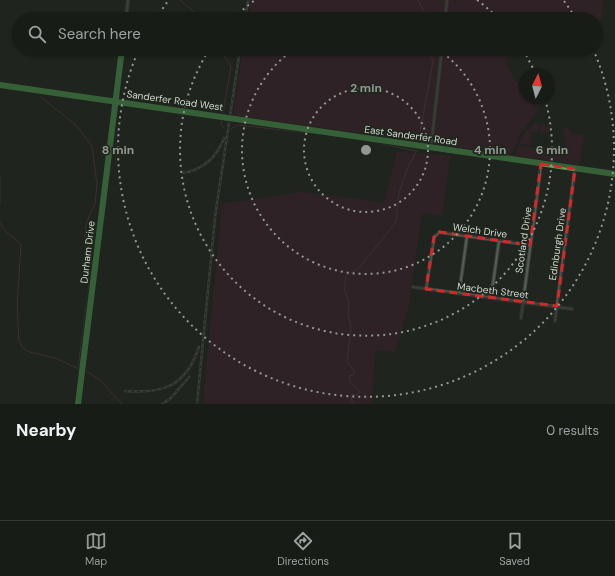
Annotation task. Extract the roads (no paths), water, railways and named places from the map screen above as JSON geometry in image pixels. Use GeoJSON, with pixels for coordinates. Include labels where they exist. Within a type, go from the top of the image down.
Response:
{"type":"FeatureCollection","features":[{"type":"Feature","properties":{"kind":"street"},"geometry":{"type":"LineString","coordinates":[[127,12],[128,0]]}},
{"type":"Feature","properties":{"kind":"street"},"geometry":{"type":"LineString","coordinates":[[446,12],[447,0]]}},
{"type":"Feature","properties":{"kind":"street"},"geometry":{"type":"LineString","coordinates":[[115,102],[121,56]]}},
{"type":"Feature","properties":{"kind":"street"},"geometry":{"type":"LineString","coordinates":[[430,147],[441,56]]}},
{"type":"Feature","properties":{"kind":"street","name":"Sanderfer Road West"},"geometry":{"type":"LineString","coordinates":[[0,85],[228,118]]}},
{"type":"Feature","properties":{"kind":"street","name":"Durham Drive"},"geometry":{"type":"LineString","coordinates":[[78,404],[115,102]]}},
{"type":"Feature","properties":{"kind":"street","name":"East Sanderfer Road"},"geometry":{"type":"LineString","coordinates":[[228,118],[615,174]]}},
{"type":"Feature","properties":{"kind":"street","name":"Scotland Drive"},"geometry":{"type":"LineString","coordinates":[[521,318],[541,164]]}},
{"type":"Feature","properties":{"kind":"street","name":"Edinburgh Drive"},"geometry":{"type":"LineString","coordinates":[[555,321],[575,169]]}},
{"type":"Feature","properties":{"kind":"street","name":"Welch Drive"},"geometry":{"type":"LineString","coordinates":[[426,289],[434,236],[442,232],[530,245]]}},
{"type":"Feature","properties":{"kind":"street"},"geometry":{"type":"LineString","coordinates":[[459,294],[467,236]]}},
{"type":"Feature","properties":{"kind":"street"},"geometry":{"type":"LineString","coordinates":[[491,298],[499,241]]}},
{"type":"Feature","properties":{"kind":"street","name":"Macbeth Street"},"geometry":{"type":"LineString","coordinates":[[413,287],[572,309]]}},
{"type":"Feature","properties":{"kind":"waterway"},"geometry":{"type":"LineString","coordinates":[[180,0],[194,12]]}},
{"type":"Feature","properties":{"kind":"waterway"},"geometry":{"type":"LineString","coordinates":[[418,0],[424,12]]}},
{"type":"Feature","properties":{"kind":"waterway"},"geometry":{"type":"LineString","coordinates":[[223,114],[231,66],[224,56]]}},
{"type":"Feature","properties":{"kind":"waterway"},"geometry":{"type":"LineString","coordinates":[[418,143],[433,61],[431,56]]}},
{"type":"Feature","properties":{"kind":"waterway"},"geometry":{"type":"LineString","coordinates":[[41,97],[77,126],[92,146],[97,184],[95,203],[86,224],[85,237],[92,256]]}},
{"type":"Feature","properties":{"kind":"waterway"},"geometry":{"type":"LineString","coordinates":[[222,121],[221,124],[224,128]]}},
{"type":"Feature","properties":{"kind":"waterway"},"geometry":{"type":"LineString","coordinates":[[231,129],[238,125],[308,133]]}},
{"type":"Feature","properties":{"kind":"waterway"},"geometry":{"type":"LineString","coordinates":[[313,133],[363,140]]}},
{"type":"Feature","properties":{"kind":"waterway"},"geometry":{"type":"LineString","coordinates":[[368,141],[416,151]]}},
{"type":"Feature","properties":{"kind":"waterway"},"geometry":{"type":"LineString","coordinates":[[354,404],[352,402],[351,395],[358,394],[360,391],[350,382],[349,376],[354,375],[354,371],[347,361],[351,327],[348,315],[349,304],[344,288],[346,276],[359,268],[396,222],[399,193],[408,167],[417,150]]}},
{"type":"Feature","properties":{"kind":"waterway"},"geometry":{"type":"LineString","coordinates":[[0,178],[0,205]]}},
{"type":"Feature","properties":{"kind":"waterway"},"geometry":{"type":"LineString","coordinates":[[0,223],[4,230],[21,245],[17,303],[19,342],[24,349],[30,352],[55,358],[79,369]]}},
{"type":"Feature","properties":{"kind":"waterway"},"geometry":{"type":"LineString","coordinates":[[78,368],[92,262]]}},
{"type":"Feature","properties":{"kind":"waterway"},"geometry":{"type":"LineString","coordinates":[[85,370],[100,380],[122,404]]}},
{"type":"Feature","properties":{"kind":"railway"},"geometry":{"type":"LineString","coordinates":[[246,12],[248,0]]}},
{"type":"Feature","properties":{"kind":"railway"},"geometry":{"type":"LineString","coordinates":[[197,404],[215,217],[239,56]]}},
{"type":"Feature","properties":{"kind":"railway"},"geometry":{"type":"LineString","coordinates":[[184,173],[198,169],[209,161],[218,151],[224,138]]}},
{"type":"Feature","properties":{"kind":"railway"},"geometry":{"type":"LineString","coordinates":[[125,391],[151,391],[172,385],[187,371],[194,360],[199,347]]}},
{"type":"Feature","properties":{"kind":"railway"},"geometry":{"type":"LineString","coordinates":[[162,404],[171,398],[189,377]]}}]}
